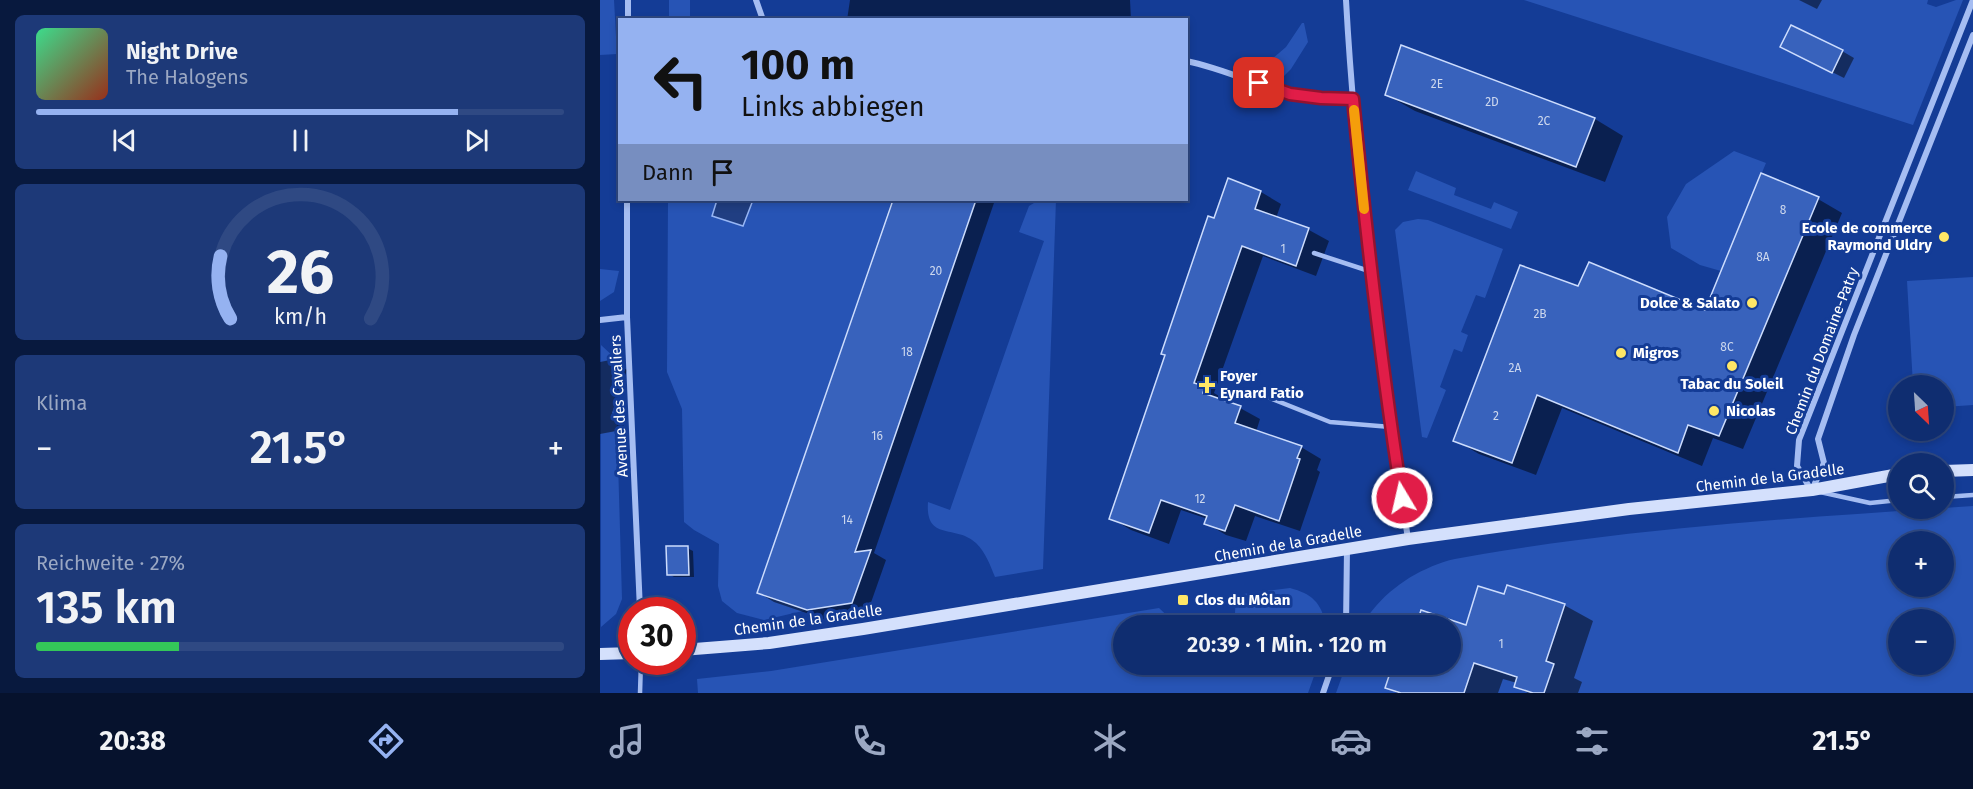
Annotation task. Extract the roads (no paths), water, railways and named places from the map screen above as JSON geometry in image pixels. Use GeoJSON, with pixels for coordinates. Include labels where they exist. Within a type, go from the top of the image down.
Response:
{"type":"FeatureCollection","features":[{"type":"Feature","properties":{"kind":"street"},"geometry":{"type":"LineString","coordinates":[[628,0],[628,18]]}},
{"type":"Feature","properties":{"kind":"street"},"geometry":{"type":"LineString","coordinates":[[756,0],[762,18]]}},
{"type":"Feature","properties":{"kind":"street"},"geometry":{"type":"LineString","coordinates":[[1346,0],[1353,99],[1371,272],[1390,427],[1408,539]]}},
{"type":"Feature","properties":{"kind":"street","name":"Chemin du Domaine-Patry"},"geometry":{"type":"LineString","coordinates":[[1812,490],[1797,466],[1799,440],[1973,0]]}},
{"type":"Feature","properties":{"kind":"street","name":"Chemin du Domaine-Patry"},"geometry":{"type":"LineString","coordinates":[[1812,490],[1824,464],[1818,439],[1863,314],[1973,35]]}},
{"type":"Feature","properties":{"kind":"street"},"geometry":{"type":"LineString","coordinates":[[1188,62],[1244,77],[1290,94],[1353,99]]}},
{"type":"Feature","properties":{"kind":"street","name":"Avenue des Cavaliers"},"geometry":{"type":"LineString","coordinates":[[627,201],[627,316],[639,597]]}},
{"type":"Feature","properties":{"kind":"street"},"geometry":{"type":"LineString","coordinates":[[600,320],[627,316]]}},
{"type":"Feature","properties":{"kind":"street"},"geometry":{"type":"LineString","coordinates":[[1954,471],[1973,470]]}},
{"type":"Feature","properties":{"kind":"street","name":"Chemin de la Gradelle"},"geometry":{"type":"LineString","coordinates":[[696,649],[769,643],[863,629],[1408,539],[1629,509],[1812,490],[1888,476]]}},
{"type":"Feature","properties":{"kind":"street"},"geometry":{"type":"LineString","coordinates":[[1346,615],[1347,549]]}},
{"type":"Feature","properties":{"kind":"street"},"geometry":{"type":"LineString","coordinates":[[600,654],[618,653]]}},
{"type":"Feature","properties":{"kind":"street"},"geometry":{"type":"LineString","coordinates":[[1323,693],[1329,675]]}},
{"type":"Feature","properties":{"kind":"lane"},"geometry":{"type":"LineString","coordinates":[[1314,253],[1371,272]]}},
{"type":"Feature","properties":{"kind":"lane"},"geometry":{"type":"LineString","coordinates":[[1270,398],[1330,422],[1390,427]]}},
{"type":"Feature","properties":{"kind":"lane"},"geometry":{"type":"LineString","coordinates":[[1812,490],[1869,503],[1888,501]]}},
{"type":"Feature","properties":{"kind":"lane"},"geometry":{"type":"LineString","coordinates":[[1954,496],[1973,495]]}},
{"type":"Feature","properties":{"kind":"lane"},"geometry":{"type":"LineString","coordinates":[[640,693],[641,675]]}},
{"type":"Feature","properties":{"kind":"place","name":"Ecole de commerce Raymond Uldry"},"geometry":{"type":"Point","coordinates":[1944,237]}},
{"type":"Feature","properties":{"kind":"place","name":"Dolce & Salato"},"geometry":{"type":"Point","coordinates":[1752,303]}},
{"type":"Feature","properties":{"kind":"place","name":"Migros"},"geometry":{"type":"Point","coordinates":[1621,353]}},
{"type":"Feature","properties":{"kind":"place","name":"Tabac du Soleil"},"geometry":{"type":"Point","coordinates":[1732,366]}},
{"type":"Feature","properties":{"kind":"place","name":"Foyer Eynard Fatio"},"geometry":{"type":"Point","coordinates":[1207,385]}},
{"type":"Feature","properties":{"kind":"place","name":"Nicolas"},"geometry":{"type":"Point","coordinates":[1714,411]}},
{"type":"Feature","properties":{"kind":"place","name":"Clos du Môlan"},"geometry":{"type":"Point","coordinates":[1183,600]}}]}
